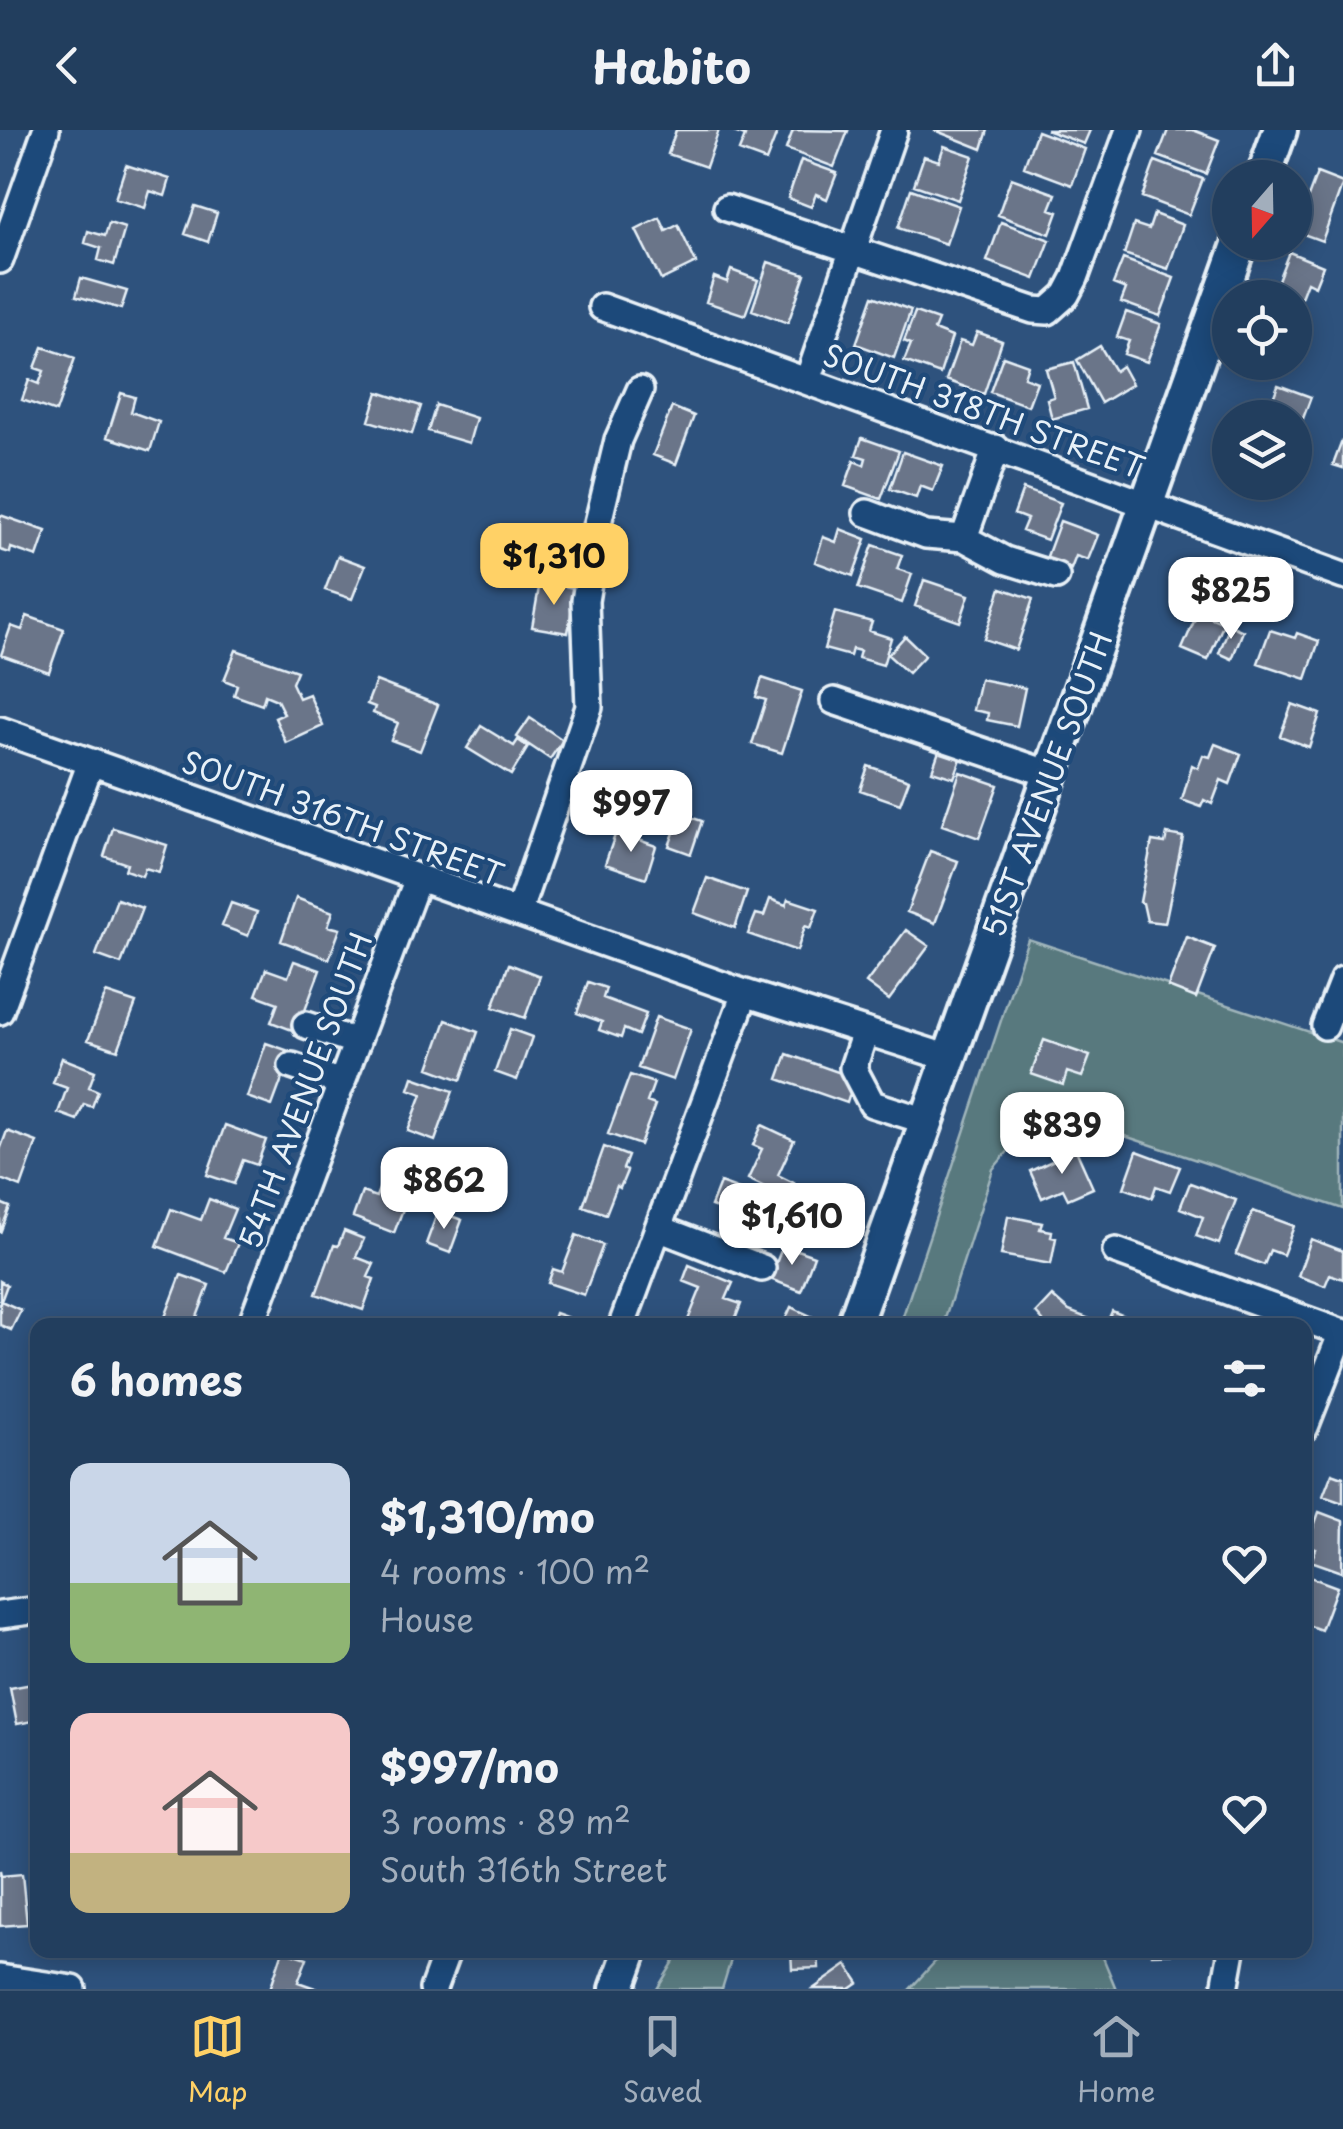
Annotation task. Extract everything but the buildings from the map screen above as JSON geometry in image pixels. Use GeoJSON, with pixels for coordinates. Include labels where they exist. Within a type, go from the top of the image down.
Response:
{"type":"FeatureCollection","features":[{"type":"Feature","properties":{"kind":"main road"},"geometry":{"type":"LineString","coordinates":[[1269,160],[1280,130]]}},
{"type":"Feature","properties":{"kind":"main road","name":"51ST AVENUE SOUTH"},"geometry":{"type":"LineString","coordinates":[[856,1318],[1234,260]]}},
{"type":"Feature","properties":{"kind":"main road"},"geometry":{"type":"LineString","coordinates":[[617,1989],[628,1958]]}},
{"type":"Feature","properties":{"kind":"street"},"geometry":{"type":"LineString","coordinates":[[0,260],[46,130]]}},
{"type":"Feature","properties":{"kind":"street"},"geometry":{"type":"LineString","coordinates":[[808,380],[894,130]]}},
{"type":"Feature","properties":{"kind":"street"},"geometry":{"type":"LineString","coordinates":[[727,208],[1033,310],[1048,311],[1057,305],[1074,278],[1129,130]]}},
{"type":"Feature","properties":{"kind":"street","name":"SOUTH 318TH STREET"},"geometry":{"type":"LineString","coordinates":[[602,308],[1343,576]]}},
{"type":"Feature","properties":{"kind":"street"},"geometry":{"type":"LineString","coordinates":[[518,914],[590,707],[585,601],[618,440],[640,390]]}},
{"type":"Feature","properties":{"kind":"street"},"geometry":{"type":"LineString","coordinates":[[964,538],[996,448]]}},
{"type":"Feature","properties":{"kind":"street"},"geometry":{"type":"LineString","coordinates":[[866,513],[926,535],[964,538],[1005,560],[1056,576]]}},
{"type":"Feature","properties":{"kind":"street"},"geometry":{"type":"LineString","coordinates":[[834,701],[1050,774]]}},
{"type":"Feature","properties":{"kind":"street","name":"SOUTH 316TH STREET"},"geometry":{"type":"LineString","coordinates":[[0,730],[745,993],[949,1058]]}},
{"type":"Feature","properties":{"kind":"street"},"geometry":{"type":"LineString","coordinates":[[0,1011],[92,762]]}},
{"type":"Feature","properties":{"kind":"street","name":"54TH AVENUE SOUTH"},"geometry":{"type":"LineString","coordinates":[[255,1318],[418,878]]}},
{"type":"Feature","properties":{"kind":"street"},"geometry":{"type":"LineString","coordinates":[[1324,1026],[1343,980]]}},
{"type":"Feature","properties":{"kind":"street"},"geometry":{"type":"LineString","coordinates":[[625,1318],[745,993]]}},
{"type":"Feature","properties":{"kind":"street"},"geometry":{"type":"LineString","coordinates":[[306,1025],[357,1042]]}},
{"type":"Feature","properties":{"kind":"street"},"geometry":{"type":"LineString","coordinates":[[865,1032],[853,1068],[872,1104],[926,1121]]}},
{"type":"Feature","properties":{"kind":"street"},"geometry":{"type":"LineString","coordinates":[[292,1066],[342,1084]]}},
{"type":"Feature","properties":{"kind":"street"},"geometry":{"type":"LineString","coordinates":[[658,1228],[762,1268]]}},
{"type":"Feature","properties":{"kind":"street"},"geometry":{"type":"LineString","coordinates":[[1116,1251],[1301,1318]]}},
{"type":"Feature","properties":{"kind":"street"},"geometry":{"type":"LineString","coordinates":[[1312,1322],[1342,1333],[1312,1409]]}},
{"type":"Feature","properties":{"kind":"street"},"geometry":{"type":"LineString","coordinates":[[0,1615],[30,1611]]}},
{"type":"Feature","properties":{"kind":"street"},"geometry":{"type":"LineString","coordinates":[[434,1989],[445,1958]]}},
{"type":"Feature","properties":{"kind":"street"},"geometry":{"type":"LineString","coordinates":[[1225,1989],[1231,1958]]}},
{"type":"Feature","properties":{"kind":"street"},"geometry":{"type":"LineString","coordinates":[[0,1978],[73,1989]]}},
{"type":"Feature","properties":{"kind":"green space"},"geometry":{"type":"Polygon","coordinates":[[[1028,939],[1343,1043],[1343,1209],[1044,1109],[993,1169],[945,1318],[902,1318],[1028,939]]]}},
{"type":"Feature","properties":{"kind":"green space"},"geometry":{"type":"Polygon","coordinates":[[[676,1958],[732,1958],[722,1989],[657,1989],[676,1958]]]}},
{"type":"Feature","properties":{"kind":"green space"},"geometry":{"type":"Polygon","coordinates":[[[939,1958],[1103,1958],[1116,1989],[910,1989],[939,1958]]]}}]}
